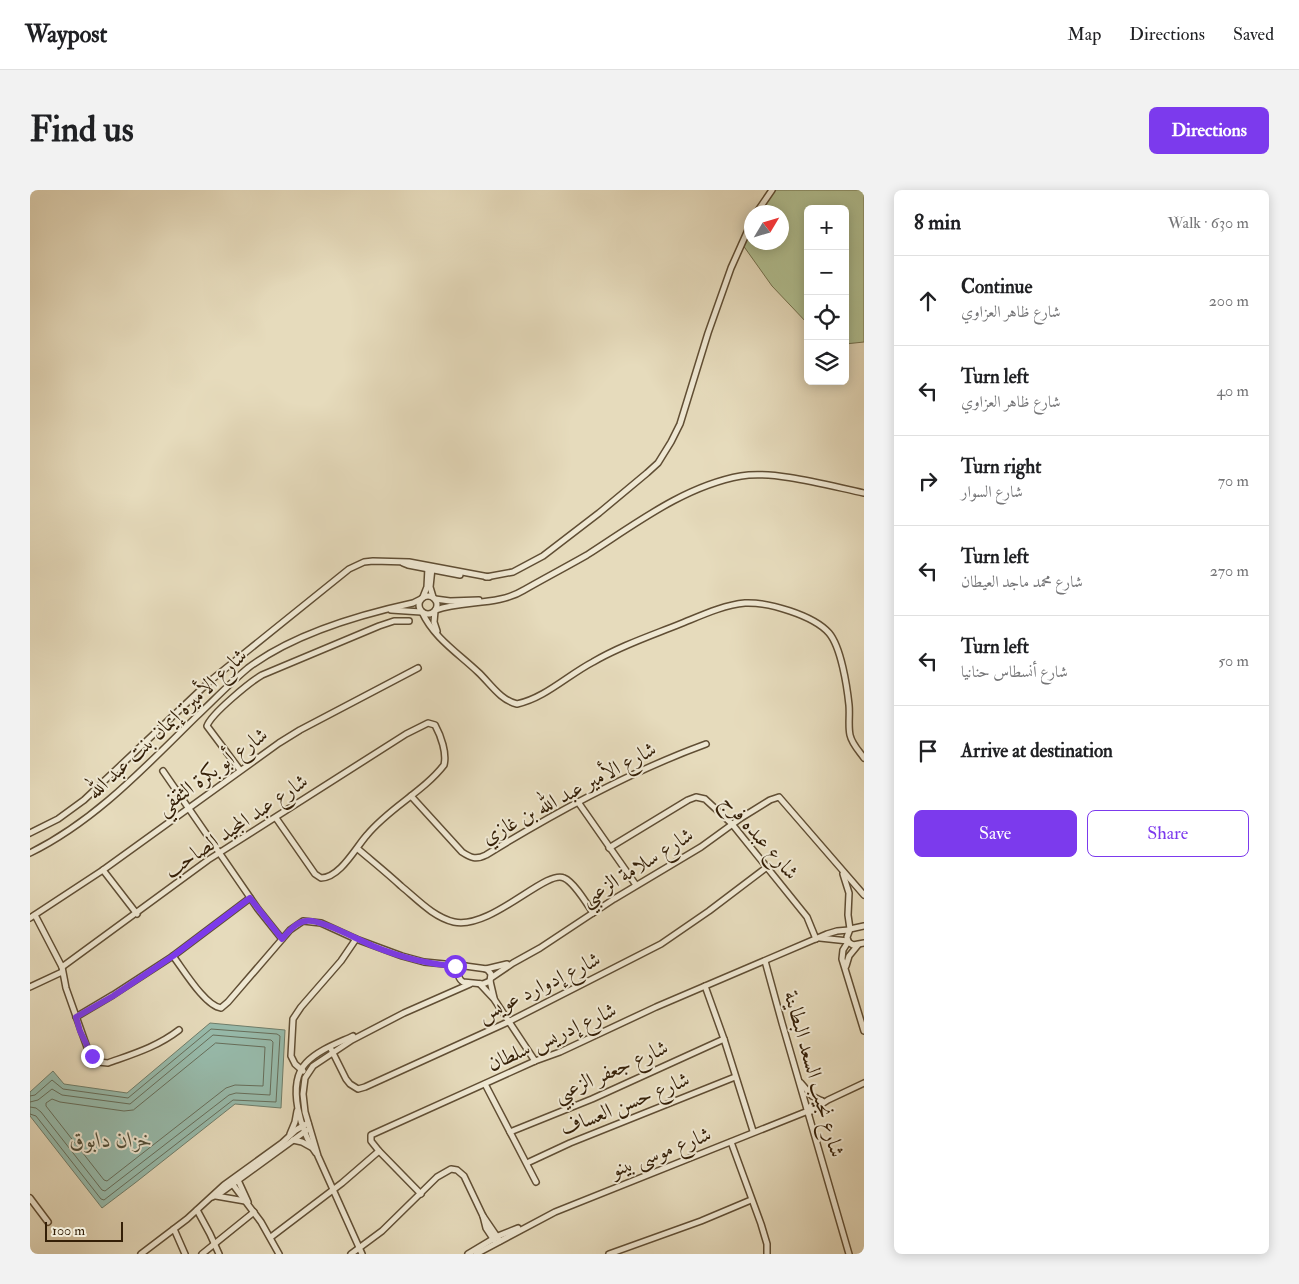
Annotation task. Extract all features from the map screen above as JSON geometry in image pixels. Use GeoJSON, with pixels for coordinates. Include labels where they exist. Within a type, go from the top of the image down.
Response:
{"type":"FeatureCollection","features":[{"type":"Feature","properties":{"kind":"street"},"geometry":{"type":"LineString","coordinates":[[762,205],[772,190]]}},
{"type":"Feature","properties":{"kind":"street"},"geometry":{"type":"LineString","coordinates":[[30,833],[58,819],[84,800],[210,681],[349,569],[364,562],[372,561],[411,562],[489,577],[513,572],[543,556],[647,473],[658,462],[680,424],[708,333],[731,268],[744,239]]}},
{"type":"Feature","properties":{"kind":"street"},"geometry":{"type":"LineString","coordinates":[[422,612],[427,614],[450,606],[491,601],[522,591],[572,564],[657,510],[692,492],[722,481],[742,476],[776,476],[864,493]]}},
{"type":"Feature","properties":{"kind":"street"},"geometry":{"type":"LineString","coordinates":[[430,567],[427,588],[419,604],[431,628],[504,698],[517,704],[534,698],[592,662],[643,638],[734,605],[746,603],[782,609],[813,619],[829,633],[835,643],[849,704],[850,736],[864,758]]}},
{"type":"Feature","properties":{"kind":"street"},"geometry":{"type":"LineString","coordinates":[[430,567],[430,588],[437,604],[433,619],[434,626],[446,644]]}},
{"type":"Feature","properties":{"kind":"street"},"geometry":{"type":"LineString","coordinates":[[422,598],[428,596],[450,601],[478,600],[528,587]]}},
{"type":"Feature","properties":{"kind":"street","name":"شارع الأميرة إيمان بنت عبد الله"},"geometry":{"type":"LineString","coordinates":[[30,853],[59,838],[91,816],[155,758],[229,685],[259,661],[280,648],[311,634],[412,603],[422,598]]}},
{"type":"Feature","properties":{"kind":"street","name":"شارع الأميرة إيمان بنت عبد الله"},"geometry":{"type":"LineString","coordinates":[[388,610],[422,612]]}},
{"type":"Feature","properties":{"kind":"street","name":"شارع الأميرة إيمان بنت عبد الله"},"geometry":{"type":"LineString","coordinates":[[240,770],[207,726],[211,718],[238,694],[258,677],[273,670],[379,626],[394,621],[409,621]]}},
{"type":"Feature","properties":{"kind":"street","name":"شارع أبو بكرة الثقفي"},"geometry":{"type":"LineString","coordinates":[[32,916],[103,870],[240,770],[300,730],[418,668]]}},
{"type":"Feature","properties":{"kind":"street","name":"شارع عبد المجيد الصاحب"},"geometry":{"type":"LineString","coordinates":[[30,987],[62,970],[220,853],[388,745],[424,724],[433,723],[440,736],[446,762],[442,768],[411,796]]}},
{"type":"Feature","properties":{"kind":"street","name":"شارع الأمير عبد الله بن غازي"},"geometry":{"type":"LineString","coordinates":[[411,796],[462,852],[477,859],[550,816],[662,762],[706,744]]}},
{"type":"Feature","properties":{"kind":"street"},"geometry":{"type":"LineString","coordinates":[[163,771],[250,898],[282,939]]}},
{"type":"Feature","properties":{"kind":"street"},"geometry":{"type":"LineString","coordinates":[[276,818],[315,874],[321,878],[326,878],[334,874],[358,849],[371,831],[411,796]]}},
{"type":"Feature","properties":{"kind":"street","name":"شارع عبده فرج"},"geometry":{"type":"LineString","coordinates":[[609,848],[688,800],[696,797],[705,798],[732,824],[767,867],[807,917],[818,939]]}},
{"type":"Feature","properties":{"kind":"street","name":"شارع سلامة الزعبي"},"geometry":{"type":"LineString","coordinates":[[480,984],[486,984],[512,963],[540,948],[593,912],[701,846],[770,800],[778,797],[842,871]]}},
{"type":"Feature","properties":{"kind":"street"},"geometry":{"type":"LineString","coordinates":[[578,802],[636,885]]}},
{"type":"Feature","properties":{"kind":"street"},"geometry":{"type":"LineString","coordinates":[[358,849],[426,907],[442,917],[456,922],[473,922],[490,916],[542,883],[558,876],[566,879],[593,912]]}},
{"type":"Feature","properties":{"kind":"street","name":"شارع إدوارد عويس"},"geometry":{"type":"LineString","coordinates":[[331,1050],[350,1084],[361,1088],[508,1022],[661,944],[709,911],[767,867]]}},
{"type":"Feature","properties":{"kind":"street"},"geometry":{"type":"LineString","coordinates":[[103,870],[137,914]]}},
{"type":"Feature","properties":{"kind":"street"},"geometry":{"type":"LineString","coordinates":[[842,871],[864,895]]}},
{"type":"Feature","properties":{"kind":"street"},"geometry":{"type":"LineString","coordinates":[[842,871],[849,893],[848,915],[850,930],[843,954],[845,969],[862,1018],[864,1031]]}},
{"type":"Feature","properties":{"kind":"street"},"geometry":{"type":"LineString","coordinates":[[76,1017],[113,996],[173,956],[250,898]]}},
{"type":"Feature","properties":{"kind":"street"},"geometry":{"type":"LineString","coordinates":[[32,916],[62,970],[80,1031],[92,1056],[98,1062],[102,1063],[150,1048],[166,1040],[179,1030]]}},
{"type":"Feature","properties":{"kind":"street"},"geometry":{"type":"LineString","coordinates":[[173,956],[207,999],[214,1006],[221,1008],[296,924],[308,920],[321,923],[356,939],[402,956],[424,962],[485,969],[490,972],[494,999]]}},
{"type":"Feature","properties":{"kind":"street","name":"شارع إدريس سلطان"},"geometry":{"type":"LineString","coordinates":[[379,1151],[370,1139],[373,1133],[535,1061],[560,1052],[705,986],[837,931],[864,926]]}},
{"type":"Feature","properties":{"kind":"street"},"geometry":{"type":"LineString","coordinates":[[307,1073],[295,1064],[291,1056],[293,1019],[301,1006],[336,967],[356,939]]}},
{"type":"Feature","properties":{"kind":"street","name":"شارع إدريس سلطان"},"geometry":{"type":"LineString","coordinates":[[818,939],[848,941],[853,945],[858,945]]}},
{"type":"Feature","properties":{"kind":"street"},"geometry":{"type":"LineString","coordinates":[[845,969],[849,956],[858,945],[864,943]]}},
{"type":"Feature","properties":{"kind":"street","name":"شارع نجيب السعد البطاينة"},"geometry":{"type":"LineString","coordinates":[[765,961],[849,1254]]}},
{"type":"Feature","properties":{"kind":"street","name":"شارع سلامة الزعبي"},"geometry":{"type":"LineString","coordinates":[[485,969],[512,963]]}},
{"type":"Feature","properties":{"kind":"street"},"geometry":{"type":"LineString","coordinates":[[444,965],[463,982],[480,984],[494,999],[535,1061]]}},
{"type":"Feature","properties":{"kind":"street"},"geometry":{"type":"LineString","coordinates":[[451,991],[460,969],[465,966]]}},
{"type":"Feature","properties":{"kind":"street"},"geometry":{"type":"LineString","coordinates":[[291,1139],[298,1104],[297,1082],[301,1070],[310,1060],[451,991],[470,984]]}},
{"type":"Feature","properties":{"kind":"street"},"geometry":{"type":"LineString","coordinates":[[705,986],[753,1132]]}},
{"type":"Feature","properties":{"kind":"street","name":"شارع جعفر الزعبي"},"geometry":{"type":"LineString","coordinates":[[510,1132],[592,1099],[724,1039]]}},
{"type":"Feature","properties":{"kind":"street"},"geometry":{"type":"LineString","coordinates":[[331,1050],[307,1073],[303,1094],[306,1127],[332,1190],[361,1251]]}},
{"type":"Feature","properties":{"kind":"street","name":"شارع حسن العساف"},"geometry":{"type":"LineString","coordinates":[[527,1163],[735,1077]]}},
{"type":"Feature","properties":{"kind":"street"},"geometry":{"type":"LineString","coordinates":[[798,1079],[812,1096],[822,1101]]}},
{"type":"Feature","properties":{"kind":"street"},"geometry":{"type":"LineString","coordinates":[[808,1111],[864,1083]]}},
{"type":"Feature","properties":{"kind":"street"},"geometry":{"type":"LineString","coordinates":[[485,1084],[536,1182]]}},
{"type":"Feature","properties":{"kind":"street"},"geometry":{"type":"LineString","coordinates":[[808,1111],[822,1101],[828,1100]]}},
{"type":"Feature","properties":{"kind":"street"},"geometry":{"type":"LineString","coordinates":[[298,1104],[312,1148],[318,1156]]}},
{"type":"Feature","properties":{"kind":"street","name":"شارع موسى بينو"},"geometry":{"type":"LineString","coordinates":[[483,1250],[497,1240],[604,1192],[808,1111]]}},
{"type":"Feature","properties":{"kind":"street"},"geometry":{"type":"LineString","coordinates":[[141,1254],[212,1197],[306,1127]]}},
{"type":"Feature","properties":{"kind":"street"},"geometry":{"type":"LineString","coordinates":[[291,1139],[302,1142],[312,1148]]}},
{"type":"Feature","properties":{"kind":"street"},"geometry":{"type":"LineString","coordinates":[[731,1142],[761,1224],[767,1244],[767,1254]]}},
{"type":"Feature","properties":{"kind":"street"},"geometry":{"type":"LineString","coordinates":[[271,1237],[379,1151],[422,1194]]}},
{"type":"Feature","properties":{"kind":"street"},"geometry":{"type":"LineString","coordinates":[[351,1254],[361,1251],[442,1173],[451,1169],[457,1170],[464,1176],[497,1240]]}},
{"type":"Feature","properties":{"kind":"street"},"geometry":{"type":"LineString","coordinates":[[237,1178],[247,1203]]}},
{"type":"Feature","properties":{"kind":"street"},"geometry":{"type":"LineString","coordinates":[[231,1183],[271,1237],[278,1254]]}},
{"type":"Feature","properties":{"kind":"street"},"geometry":{"type":"LineString","coordinates":[[212,1197],[247,1203]]}},
{"type":"Feature","properties":{"kind":"street"},"geometry":{"type":"LineString","coordinates":[[30,1198],[48,1222]]}},
{"type":"Feature","properties":{"kind":"street"},"geometry":{"type":"LineString","coordinates":[[609,1254],[701,1221],[752,1200]]}},
{"type":"Feature","properties":{"kind":"street"},"geometry":{"type":"LineString","coordinates":[[197,1210],[219,1254]]}},
{"type":"Feature","properties":{"kind":"street"},"geometry":{"type":"LineString","coordinates":[[202,1254],[254,1212]]}},
{"type":"Feature","properties":{"kind":"street"},"geometry":{"type":"LineString","coordinates":[[174,1229],[185,1254]]}},
{"type":"Feature","properties":{"kind":"street"},"geometry":{"type":"LineString","coordinates":[[468,1254],[483,1250]]}},
{"type":"Feature","properties":{"kind":"street"},"geometry":{"type":"LineString","coordinates":[[476,1254],[483,1250]]}},
{"type":"Feature","properties":{"kind":"shaded area"},"geometry":{"type":"Polygon","coordinates":[[[768,190],[864,190],[864,342],[849,344],[849,205],[804,205],[804,320],[772,286],[746,250],[789,250],[789,205],[760,205],[768,190]]]}},
{"type":"Feature","properties":{"kind":"shaded area"},"geometry":{"type":"Polygon","coordinates":[[[744,233],[744,247],[740,241],[744,233]]]}},
{"type":"Feature","properties":{"kind":"water","name":"خزان دابوق"},"geometry":{"type":"Polygon","coordinates":[[[210,1023],[285,1030],[281,1108],[235,1104],[102,1208],[30,1116],[30,1092],[53,1071],[64,1084],[127,1093],[210,1023]]]}},
{"type":"Feature","properties":{"kind":"route"},"geometry":{"type":"LineString","coordinates":[[92,1056],[80,1031],[76,1017],[113,996],[173,956],[250,898],[282,939],[296,924],[308,920],[321,923],[375,947],[402,956],[424,962],[455,966]]}}]}
